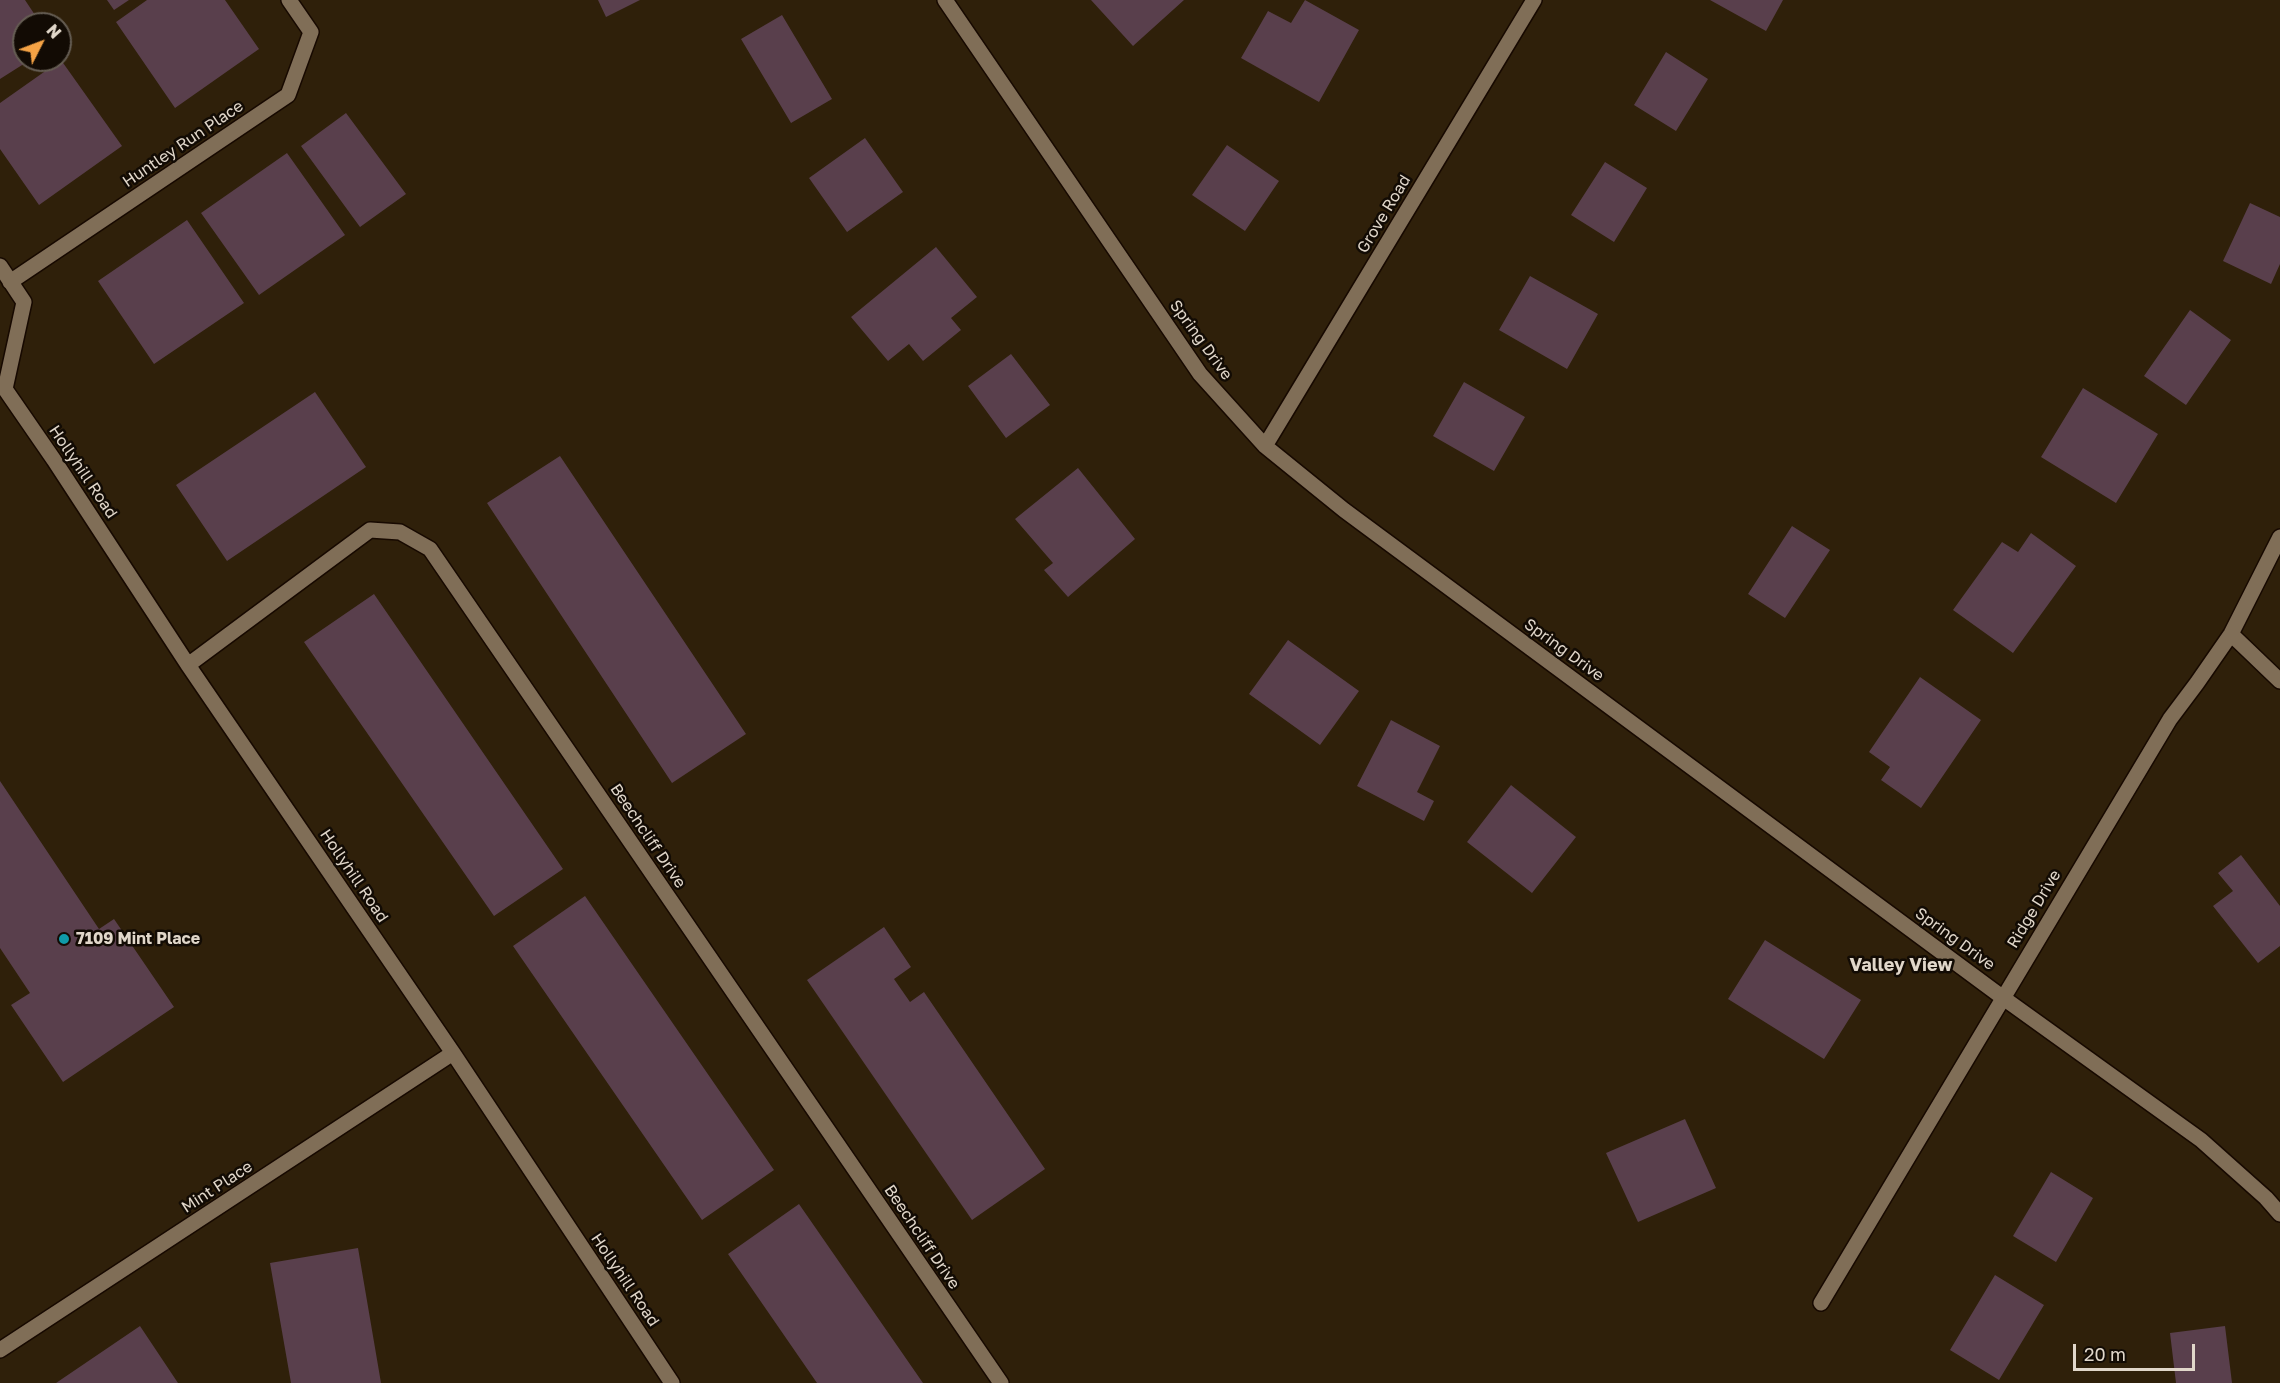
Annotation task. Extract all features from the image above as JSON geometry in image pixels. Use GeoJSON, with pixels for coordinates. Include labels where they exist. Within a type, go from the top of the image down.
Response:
{"type":"FeatureCollection","features":[{"type":"Feature","properties":{"kind":"street","name":"Huntley Run Place"},"geometry":{"type":"LineString","coordinates":[[10,282],[288,95],[311,32],[289,0]]}},
{"type":"Feature","properties":{"kind":"street","name":"Spring Drive"},"geometry":{"type":"LineString","coordinates":[[945,0],[1200,374],[1265,446],[1344,510],[2002,997],[2201,1140],[2266,1198],[2280,1214]]}},
{"type":"Feature","properties":{"kind":"street","name":"Grove Road"},"geometry":{"type":"LineString","coordinates":[[1265,446],[1534,0]]}},
{"type":"Feature","properties":{"kind":"street"},"geometry":{"type":"LineString","coordinates":[[0,266],[24,302],[3,388]]}},
{"type":"Feature","properties":{"kind":"street","name":"Hollyhill Road"},"geometry":{"type":"LineString","coordinates":[[3,388],[54,459],[188,665],[453,1053],[672,1383]]}},
{"type":"Feature","properties":{"kind":"street","name":"Beechcliff Drive"},"geometry":{"type":"LineString","coordinates":[[188,665],[370,530],[400,532],[430,549],[1001,1383]]}},
{"type":"Feature","properties":{"kind":"street","name":"Ridge Drive"},"geometry":{"type":"LineString","coordinates":[[1821,1303],[2170,719],[2231,634],[2280,537]]}},
{"type":"Feature","properties":{"kind":"street"},"geometry":{"type":"LineString","coordinates":[[2231,634],[2280,681]]}},
{"type":"Feature","properties":{"kind":"street","name":"Mint Place"},"geometry":{"type":"LineString","coordinates":[[0,1350],[453,1053]]}},
{"type":"Feature","properties":{"kind":"building"},"geometry":{"type":"Polygon","coordinates":[[[0,0],[25,0],[33,12],[12,12],[12,71],[0,79],[0,0]]]}},
{"type":"Feature","properties":{"kind":"building"},"geometry":{"type":"Polygon","coordinates":[[[107,0],[129,0],[114,10],[107,0]]]}},
{"type":"Feature","properties":{"kind":"building"},"geometry":{"type":"Polygon","coordinates":[[[147,0],[225,0],[259,49],[175,108],[116,22],[147,0]]]}},
{"type":"Feature","properties":{"kind":"building"},"geometry":{"type":"Polygon","coordinates":[[[598,0],[640,0],[606,17],[598,0]]]}},
{"type":"Feature","properties":{"kind":"building"},"geometry":{"type":"Polygon","coordinates":[[[1091,0],[1184,0],[1133,46],[1091,0]]]}},
{"type":"Feature","properties":{"kind":"building"},"geometry":{"type":"Polygon","coordinates":[[[1305,0],[1359,30],[1319,102],[1241,58],[1268,11],[1291,23],[1305,0]]]}},
{"type":"Feature","properties":{"kind":"building"},"geometry":{"type":"Polygon","coordinates":[[[1710,0],[1783,0],[1766,31],[1710,0]]]}},
{"type":"Feature","properties":{"kind":"building"},"geometry":{"type":"Polygon","coordinates":[[[782,15],[832,99],[791,123],[741,39],[782,15]]]}},
{"type":"Feature","properties":{"kind":"building"},"geometry":{"type":"Polygon","coordinates":[[[1666,52],[1708,79],[1676,131],[1634,105],[1666,52]]]}},
{"type":"Feature","properties":{"kind":"building"},"geometry":{"type":"Polygon","coordinates":[[[44,72],[70,72],[122,146],[39,205],[0,149],[0,103],[44,72]]]}},
{"type":"Feature","properties":{"kind":"building"},"geometry":{"type":"Polygon","coordinates":[[[346,113],[406,194],[360,227],[301,146],[346,113]]]}},
{"type":"Feature","properties":{"kind":"building"},"geometry":{"type":"Polygon","coordinates":[[[865,138],[903,192],[847,232],[809,178],[865,138]]]}},
{"type":"Feature","properties":{"kind":"building"},"geometry":{"type":"Polygon","coordinates":[[[1227,145],[1279,181],[1245,231],[1192,195],[1227,145]]]}},
{"type":"Feature","properties":{"kind":"building"},"geometry":{"type":"Polygon","coordinates":[[[287,153],[345,235],[259,295],[201,213],[287,153]]]}},
{"type":"Feature","properties":{"kind":"building"},"geometry":{"type":"Polygon","coordinates":[[[1605,162],[1647,188],[1614,242],[1571,215],[1605,162]]]}},
{"type":"Feature","properties":{"kind":"building"},"geometry":{"type":"Polygon","coordinates":[[[2250,203],[2280,217],[2280,264],[2271,284],[2223,261],[2250,203]]]}},
{"type":"Feature","properties":{"kind":"building"},"geometry":{"type":"Polygon","coordinates":[[[187,220],[244,303],[154,364],[98,281],[187,220]]]}},
{"type":"Feature","properties":{"kind":"building"},"geometry":{"type":"Polygon","coordinates":[[[936,247],[977,297],[951,318],[961,330],[923,361],[909,344],[888,361],[851,317],[936,247]]]}},
{"type":"Feature","properties":{"kind":"building"},"geometry":{"type":"Polygon","coordinates":[[[1530,276],[1598,314],[1567,369],[1499,330],[1530,276]]]}},
{"type":"Feature","properties":{"kind":"building"},"geometry":{"type":"Polygon","coordinates":[[[2190,310],[2231,340],[2186,405],[2144,376],[2190,310]]]}},
{"type":"Feature","properties":{"kind":"building"},"geometry":{"type":"Polygon","coordinates":[[[1011,354],[1050,405],[1006,438],[968,386],[1011,354]]]}},
{"type":"Feature","properties":{"kind":"building"},"geometry":{"type":"Polygon","coordinates":[[[1464,382],[1525,417],[1494,471],[1433,436],[1464,382]]]}},
{"type":"Feature","properties":{"kind":"building"},"geometry":{"type":"Polygon","coordinates":[[[2083,388],[2158,434],[2116,503],[2041,457],[2083,388]]]}},
{"type":"Feature","properties":{"kind":"building"},"geometry":{"type":"Polygon","coordinates":[[[315,392],[366,467],[227,561],[176,485],[315,392]]]}},
{"type":"Feature","properties":{"kind":"building"},"geometry":{"type":"Polygon","coordinates":[[[560,456],[746,734],[672,783],[487,503],[560,456]]]}},
{"type":"Feature","properties":{"kind":"building"},"geometry":{"type":"Polygon","coordinates":[[[1078,468],[1135,539],[1068,597],[1044,570],[1053,563],[1015,519],[1078,468]]]}},
{"type":"Feature","properties":{"kind":"building"},"geometry":{"type":"Polygon","coordinates":[[[1792,526],[1830,550],[1785,618],[1748,594],[1792,526]]]}},
{"type":"Feature","properties":{"kind":"building"},"geometry":{"type":"Polygon","coordinates":[[[2031,533],[2076,566],[2013,653],[1953,610],[2002,542],[2018,552],[2031,533]]]}},
{"type":"Feature","properties":{"kind":"building"},"geometry":{"type":"Polygon","coordinates":[[[374,594],[563,869],[494,916],[304,642],[374,594]]]}},
{"type":"Feature","properties":{"kind":"building"},"geometry":{"type":"Polygon","coordinates":[[[1288,640],[1359,691],[1320,745],[1249,694],[1288,640]]]}},
{"type":"Feature","properties":{"kind":"building"},"geometry":{"type":"Polygon","coordinates":[[[1920,677],[1981,720],[1921,808],[1881,780],[1890,767],[1869,752],[1920,677]]]}},
{"type":"Feature","properties":{"kind":"building"},"geometry":{"type":"Polygon","coordinates":[[[1391,720],[1440,746],[1417,792],[1434,801],[1424,821],[1357,786],[1391,720]]]}},
{"type":"Feature","properties":{"kind":"building","name":"7109 Mint Place"},"geometry":{"type":"Polygon","coordinates":[[[0,781],[99,929],[114,919],[174,1007],[63,1082],[11,1005],[30,993],[0,948],[0,781]]]}},
{"type":"Feature","properties":{"kind":"building"},"geometry":{"type":"Polygon","coordinates":[[[1511,785],[1576,837],[1532,893],[1467,842],[1511,785]]]}},
{"type":"Feature","properties":{"kind":"building"},"geometry":{"type":"Polygon","coordinates":[[[2241,855],[2280,906],[2280,946],[2258,963],[2213,906],[2233,891],[2218,873],[2241,855]]]}},
{"type":"Feature","properties":{"kind":"building"},"geometry":{"type":"Polygon","coordinates":[[[585,896],[774,1170],[702,1220],[513,946],[585,896]]]}},
{"type":"Feature","properties":{"kind":"building"},"geometry":{"type":"Polygon","coordinates":[[[884,927],[911,967],[894,979],[910,1002],[924,992],[1045,1169],[972,1220],[807,980],[884,927]]]}},
{"type":"Feature","properties":{"kind":"building"},"geometry":{"type":"Polygon","coordinates":[[[1765,940],[1861,1000],[1824,1059],[1728,999],[1765,940]]]}},
{"type":"Feature","properties":{"kind":"building"},"geometry":{"type":"Polygon","coordinates":[[[1685,1119],[1716,1188],[1638,1222],[1606,1153],[1685,1119]]]}},
{"type":"Feature","properties":{"kind":"building"},"geometry":{"type":"Polygon","coordinates":[[[2051,1172],[2093,1198],[2056,1262],[2013,1236],[2051,1172]]]}},
{"type":"Feature","properties":{"kind":"building"},"geometry":{"type":"Polygon","coordinates":[[[799,1204],[923,1383],[817,1383],[728,1254],[799,1204]]]}},
{"type":"Feature","properties":{"kind":"building"},"geometry":{"type":"Polygon","coordinates":[[[358,1248],[381,1383],[291,1383],[270,1263],[358,1248]]]}},
{"type":"Feature","properties":{"kind":"building"},"geometry":{"type":"Polygon","coordinates":[[[1995,1275],[2044,1305],[1999,1380],[1950,1350],[1995,1275]]]}},
{"type":"Feature","properties":{"kind":"building"},"geometry":{"type":"Polygon","coordinates":[[[140,1326],[178,1383],[56,1383],[140,1326]]]}},
{"type":"Feature","properties":{"kind":"building"},"geometry":{"type":"Polygon","coordinates":[[[2225,1326],[2232,1383],[2176,1383],[2170,1333],[2225,1326]]]}},
{"type":"Feature","properties":{"kind":"place","name":"7109 Mint Place"},"geometry":{"type":"Point","coordinates":[64,939]}},
{"type":"Feature","properties":{"kind":"district","name":"Valley View"},"geometry":{"type":"Point","coordinates":[1901,965]}}]}
